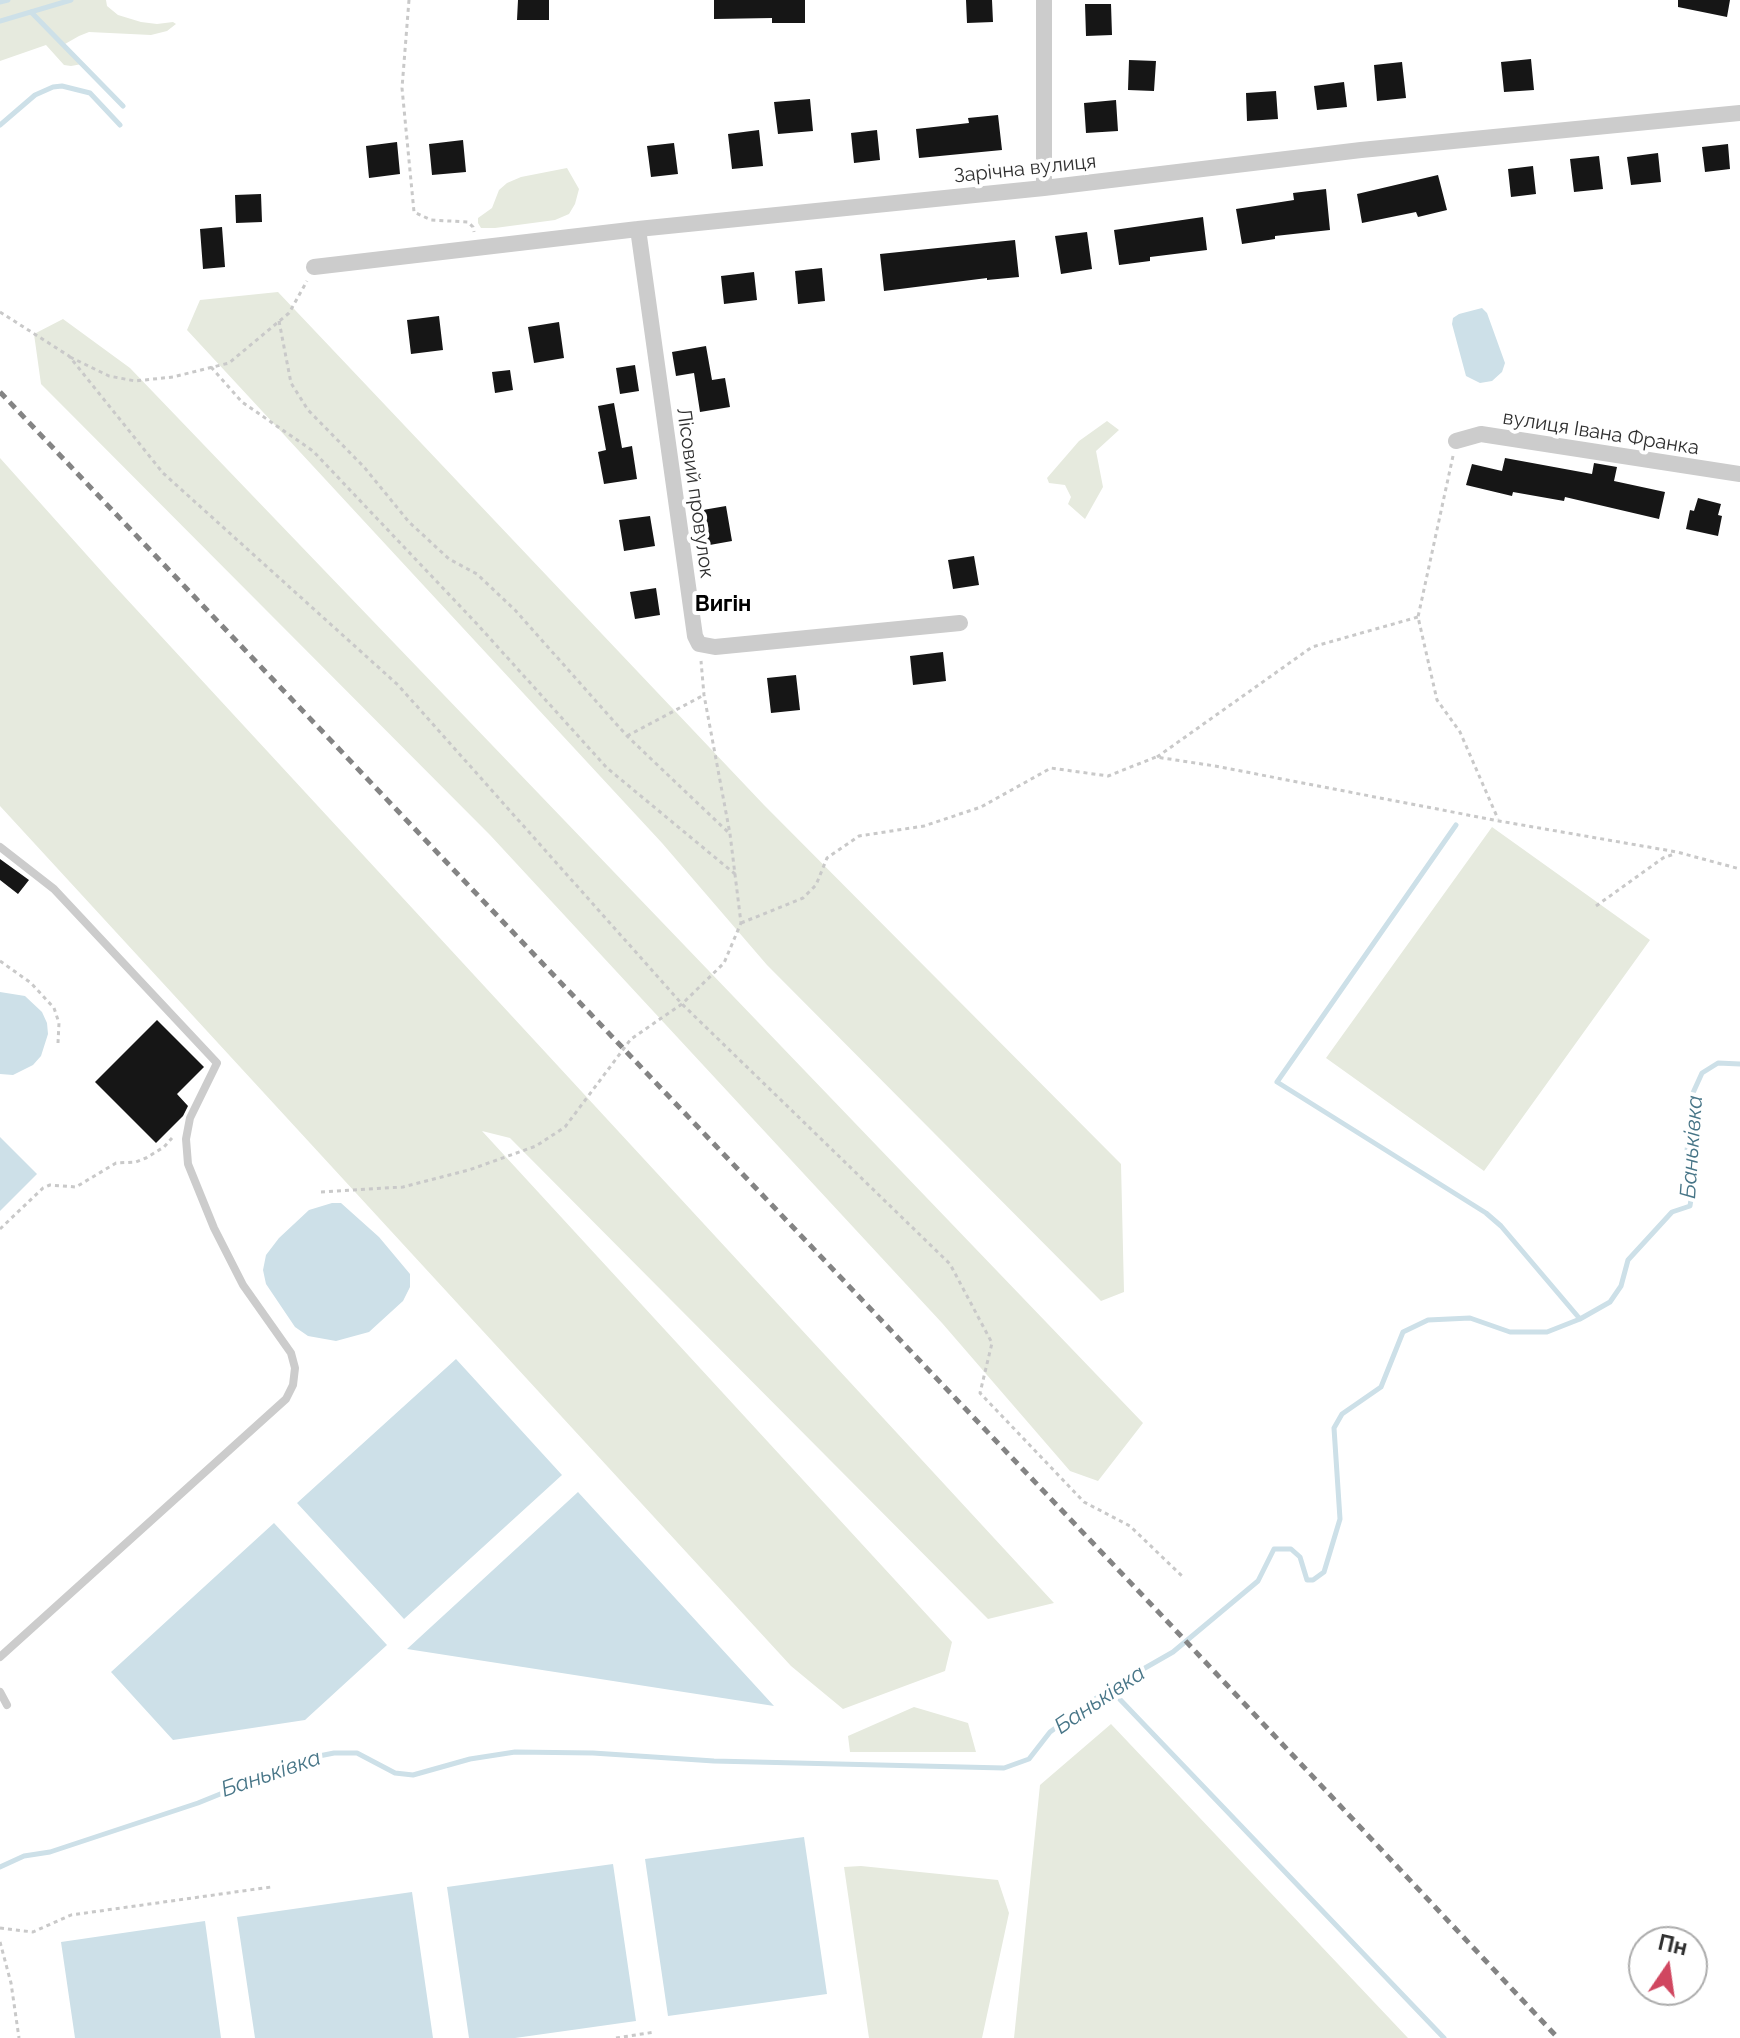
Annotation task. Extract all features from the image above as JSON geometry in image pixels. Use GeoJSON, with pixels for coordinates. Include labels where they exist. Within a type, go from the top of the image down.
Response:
{"type":"FeatureCollection","features":[{"type":"Feature","properties":{"kind":"street"},"geometry":{"type":"LineString","coordinates":[[1044,0],[1044,188]]}},
{"type":"Feature","properties":{"kind":"street","name":"Зарічна вулиця"},"geometry":{"type":"LineString","coordinates":[[314,267],[638,229],[1044,188],[1376,148],[1740,113]]}},
{"type":"Feature","properties":{"kind":"street","name":"Лісовий провулок"},"geometry":{"type":"LineString","coordinates":[[638,229],[695,636],[699,644]]}},
{"type":"Feature","properties":{"kind":"street","name":"вулиця Івана Франка"},"geometry":{"type":"LineString","coordinates":[[1456,441],[1481,434],[1740,474]]}},
{"type":"Feature","properties":{"kind":"street"},"geometry":{"type":"LineString","coordinates":[[699,644],[715,647],[960,623]]}},
{"type":"Feature","properties":{"kind":"lane"},"geometry":{"type":"LineString","coordinates":[[0,847],[54,889],[217,1063],[190,1118],[186,1139],[188,1164],[214,1228],[243,1285],[291,1353],[295,1368],[293,1385],[286,1399],[2,1650]]}},
{"type":"Feature","properties":{"kind":"lane"},"geometry":{"type":"LineString","coordinates":[[0,1692],[7,1705]]}},
{"type":"Feature","properties":{"kind":"path"},"geometry":{"type":"LineString","coordinates":[[409,0],[402,88],[414,212],[431,220],[468,222],[473,227],[477,248]]}},
{"type":"Feature","properties":{"kind":"path"},"geometry":{"type":"LineString","coordinates":[[0,312],[69,356],[109,376],[135,381],[173,377],[229,363],[289,313],[314,267]]}},
{"type":"Feature","properties":{"kind":"path"},"geometry":{"type":"LineString","coordinates":[[279,321],[291,383],[308,410],[364,467],[409,522],[449,559],[477,574],[515,610],[627,736],[730,834]]}},
{"type":"Feature","properties":{"kind":"path"},"geometry":{"type":"LineString","coordinates":[[69,356],[163,473],[398,685],[682,1004],[950,1264],[992,1343],[980,1393],[1084,1502],[1130,1526],[1183,1577]]}},
{"type":"Feature","properties":{"kind":"path"},"geometry":{"type":"LineString","coordinates":[[211,367],[242,402],[313,451],[477,624],[607,768],[735,874]]}},
{"type":"Feature","properties":{"kind":"path"},"geometry":{"type":"LineString","coordinates":[[1456,441],[1418,617],[1437,700],[1460,732],[1499,821]]}},
{"type":"Feature","properties":{"kind":"path"},"geometry":{"type":"LineString","coordinates":[[741,923],[803,898],[816,885],[827,858],[859,836],[924,826],[981,807],[1051,768],[1108,776],[1156,757],[1312,647],[1418,617]]}},
{"type":"Feature","properties":{"kind":"path"},"geometry":{"type":"LineString","coordinates":[[321,1192],[403,1187],[469,1170],[536,1146],[565,1127],[631,1039],[682,1004],[724,963],[741,923],[730,834],[704,695],[699,644]]}},
{"type":"Feature","properties":{"kind":"path"},"geometry":{"type":"LineString","coordinates":[[627,736],[704,695]]}},
{"type":"Feature","properties":{"kind":"path"},"geometry":{"type":"LineString","coordinates":[[1156,757],[1677,852],[1740,869]]}},
{"type":"Feature","properties":{"kind":"path"},"geometry":{"type":"LineString","coordinates":[[1596,906],[1663,858],[1677,852]]}},
{"type":"Feature","properties":{"kind":"path"},"geometry":{"type":"LineString","coordinates":[[0,961],[31,983],[54,1008],[59,1023],[58,1043]]}},
{"type":"Feature","properties":{"kind":"path"},"geometry":{"type":"LineString","coordinates":[[0,1229],[43,1188],[50,1185],[76,1187],[116,1163],[146,1158],[164,1147],[190,1118]]}},
{"type":"Feature","properties":{"kind":"path"},"geometry":{"type":"LineString","coordinates":[[0,1928],[33,1932],[71,1915],[271,1887]]}},
{"type":"Feature","properties":{"kind":"path"},"geometry":{"type":"LineString","coordinates":[[0,1942],[11,1983],[19,2038]]}},
{"type":"Feature","properties":{"kind":"path"},"geometry":{"type":"LineString","coordinates":[[616,2038],[655,2032]]}},
{"type":"Feature","properties":{"kind":"shaded area"},"geometry":{"type":"Polygon","coordinates":[[[0,0],[106,0],[107,6],[118,15],[141,22],[176,24],[167,31],[151,35],[89,32],[79,36],[65,44],[82,64],[64,65],[46,45],[0,61],[0,0]]]}},
{"type":"Feature","properties":{"kind":"shaded area"},"geometry":{"type":"Polygon","coordinates":[[[567,168],[579,189],[569,214],[555,220],[481,228],[478,218],[492,208],[499,190],[507,183],[521,177],[567,168]]]}},
{"type":"Feature","properties":{"kind":"shaded area"},"geometry":{"type":"Polygon","coordinates":[[[278,292],[764,805],[1121,1164],[1124,1292],[1101,1301],[767,965],[662,843],[187,330],[200,300],[278,292]]]}},
{"type":"Feature","properties":{"kind":"shaded area"},"geometry":{"type":"Polygon","coordinates":[[[1482,308],[1487,313],[1505,363],[1502,372],[1492,381],[1480,383],[1466,376],[1452,324],[1453,318],[1459,314],[1482,308]]]}},
{"type":"Feature","properties":{"kind":"shaded area"},"geometry":{"type":"Polygon","coordinates":[[[63,319],[130,368],[1143,1423],[1098,1481],[1070,1471],[942,1323],[490,835],[41,384],[34,334],[63,319]]]}},
{"type":"Feature","properties":{"kind":"shaded area"},"geometry":{"type":"Polygon","coordinates":[[[1107,421],[1119,430],[1096,451],[1103,487],[1085,519],[1068,504],[1071,497],[1065,485],[1049,483],[1047,478],[1079,441],[1107,421]]]}},
{"type":"Feature","properties":{"kind":"shaded area"},"geometry":{"type":"Polygon","coordinates":[[[0,458],[1054,1603],[988,1619],[510,1138],[482,1131],[952,1642],[945,1671],[843,1709],[791,1666],[0,806],[0,458]]]}},
{"type":"Feature","properties":{"kind":"shaded area"},"geometry":{"type":"Polygon","coordinates":[[[1492,827],[1650,940],[1484,1171],[1326,1058],[1492,827]]]}},
{"type":"Feature","properties":{"kind":"shaded area"},"geometry":{"type":"Polygon","coordinates":[[[0,992],[25,996],[42,1012],[47,1023],[48,1034],[41,1056],[33,1065],[13,1075],[0,1074],[0,992]]]}},
{"type":"Feature","properties":{"kind":"shaded area"},"geometry":{"type":"Polygon","coordinates":[[[0,1137],[37,1174],[0,1211],[0,1137]]]}},
{"type":"Feature","properties":{"kind":"shaded area"},"geometry":{"type":"Polygon","coordinates":[[[341,1203],[379,1237],[410,1274],[410,1287],[403,1301],[369,1332],[336,1341],[308,1336],[295,1327],[266,1284],[263,1270],[266,1255],[279,1238],[309,1210],[341,1203]]]}},
{"type":"Feature","properties":{"kind":"shaded area"},"geometry":{"type":"Polygon","coordinates":[[[456,1359],[562,1475],[404,1619],[297,1503],[456,1359]]]}},
{"type":"Feature","properties":{"kind":"shaded area"},"geometry":{"type":"Polygon","coordinates":[[[578,1492],[774,1706],[407,1649],[578,1492]]]}},
{"type":"Feature","properties":{"kind":"shaded area"},"geometry":{"type":"Polygon","coordinates":[[[274,1523],[387,1645],[305,1720],[173,1740],[111,1672],[274,1523]]]}},
{"type":"Feature","properties":{"kind":"shaded area"},"geometry":{"type":"Polygon","coordinates":[[[914,1707],[968,1723],[976,1752],[850,1752],[848,1736],[914,1707]]]}},
{"type":"Feature","properties":{"kind":"shaded area"},"geometry":{"type":"Polygon","coordinates":[[[1111,1724],[1408,2038],[1014,2038],[1040,1785],[1111,1724]]]}},
{"type":"Feature","properties":{"kind":"shaded area"},"geometry":{"type":"Polygon","coordinates":[[[804,1837],[827,1994],[668,2016],[645,1859],[804,1837]]]}},
{"type":"Feature","properties":{"kind":"shaded area"},"geometry":{"type":"Polygon","coordinates":[[[613,1864],[636,2021],[515,2038],[469,2038],[447,1887],[613,1864]]]}},
{"type":"Feature","properties":{"kind":"shaded area"},"geometry":{"type":"Polygon","coordinates":[[[861,1866],[998,1880],[1009,1913],[982,2038],[869,2038],[844,1867],[861,1866]]]}},
{"type":"Feature","properties":{"kind":"shaded area"},"geometry":{"type":"Polygon","coordinates":[[[412,1892],[433,2038],[255,2038],[237,1917],[412,1892]]]}},
{"type":"Feature","properties":{"kind":"shaded area"},"geometry":{"type":"Polygon","coordinates":[[[205,1921],[221,2038],[75,2038],[61,1942],[205,1921]]]}},
{"type":"Feature","properties":{"kind":"building"},"geometry":{"type":"Polygon","coordinates":[[[518,0],[549,0],[549,20],[517,20],[518,0]]]}},
{"type":"Feature","properties":{"kind":"building"},"geometry":{"type":"Polygon","coordinates":[[[714,0],[805,0],[805,23],[772,23],[772,18],[714,19],[714,0]]]}},
{"type":"Feature","properties":{"kind":"building"},"geometry":{"type":"Polygon","coordinates":[[[966,0],[992,0],[993,22],[967,23],[966,0]]]}},
{"type":"Feature","properties":{"kind":"building"},"geometry":{"type":"Polygon","coordinates":[[[1678,0],[1730,0],[1727,17],[1678,7],[1678,0]]]}},
{"type":"Feature","properties":{"kind":"building"},"geometry":{"type":"Polygon","coordinates":[[[1085,4],[1111,4],[1112,35],[1086,36],[1085,4]]]}},
{"type":"Feature","properties":{"kind":"building"},"geometry":{"type":"Polygon","coordinates":[[[1531,59],[1534,90],[1504,92],[1501,62],[1531,59]]]}},
{"type":"Feature","properties":{"kind":"building"},"geometry":{"type":"Polygon","coordinates":[[[1129,60],[1156,61],[1154,91],[1128,90],[1129,60]]]}},
{"type":"Feature","properties":{"kind":"building"},"geometry":{"type":"Polygon","coordinates":[[[1402,62],[1406,98],[1377,101],[1374,65],[1402,62]]]}},
{"type":"Feature","properties":{"kind":"building"},"geometry":{"type":"Polygon","coordinates":[[[1344,82],[1347,107],[1317,110],[1314,86],[1344,82]]]}},
{"type":"Feature","properties":{"kind":"building"},"geometry":{"type":"Polygon","coordinates":[[[1276,91],[1278,119],[1247,121],[1246,93],[1276,91]]]}},
{"type":"Feature","properties":{"kind":"building"},"geometry":{"type":"Polygon","coordinates":[[[810,99],[813,131],[778,134],[774,102],[810,99]]]}},
{"type":"Feature","properties":{"kind":"building"},"geometry":{"type":"Polygon","coordinates":[[[1116,100],[1118,131],[1086,133],[1084,103],[1116,100]]]}},
{"type":"Feature","properties":{"kind":"building"},"geometry":{"type":"Polygon","coordinates":[[[998,115],[1002,150],[919,158],[916,129],[969,123],[968,118],[998,115]]]}},
{"type":"Feature","properties":{"kind":"building"},"geometry":{"type":"Polygon","coordinates":[[[759,130],[763,166],[732,169],[728,134],[759,130]]]}},
{"type":"Feature","properties":{"kind":"building"},"geometry":{"type":"Polygon","coordinates":[[[877,130],[880,160],[854,163],[851,133],[877,130]]]}},
{"type":"Feature","properties":{"kind":"building"},"geometry":{"type":"Polygon","coordinates":[[[463,140],[466,172],[432,175],[429,144],[463,140]]]}},
{"type":"Feature","properties":{"kind":"building"},"geometry":{"type":"Polygon","coordinates":[[[397,142],[400,174],[369,178],[366,146],[397,142]]]}},
{"type":"Feature","properties":{"kind":"building"},"geometry":{"type":"Polygon","coordinates":[[[674,143],[678,174],[651,177],[647,146],[674,143]]]}},
{"type":"Feature","properties":{"kind":"building"},"geometry":{"type":"Polygon","coordinates":[[[1728,144],[1730,169],[1705,172],[1702,147],[1728,144]]]}},
{"type":"Feature","properties":{"kind":"building"},"geometry":{"type":"Polygon","coordinates":[[[1658,153],[1661,182],[1631,185],[1627,157],[1658,153]]]}},
{"type":"Feature","properties":{"kind":"building"},"geometry":{"type":"Polygon","coordinates":[[[1599,156],[1603,189],[1574,192],[1570,159],[1599,156]]]}},
{"type":"Feature","properties":{"kind":"building"},"geometry":{"type":"Polygon","coordinates":[[[1533,166],[1536,194],[1511,197],[1508,169],[1533,166]]]}},
{"type":"Feature","properties":{"kind":"building"},"geometry":{"type":"Polygon","coordinates":[[[1438,175],[1447,210],[1418,217],[1416,212],[1362,223],[1357,194],[1438,175]]]}},
{"type":"Feature","properties":{"kind":"building"},"geometry":{"type":"Polygon","coordinates":[[[1326,189],[1330,230],[1275,236],[1275,239],[1242,244],[1236,209],[1294,200],[1293,193],[1326,189]]]}},
{"type":"Feature","properties":{"kind":"building"},"geometry":{"type":"Polygon","coordinates":[[[261,194],[262,222],[236,223],[235,195],[261,194]]]}},
{"type":"Feature","properties":{"kind":"building"},"geometry":{"type":"Polygon","coordinates":[[[1203,217],[1207,250],[1150,257],[1150,261],[1119,265],[1114,230],[1203,217]]]}},
{"type":"Feature","properties":{"kind":"building"},"geometry":{"type":"Polygon","coordinates":[[[222,227],[225,267],[203,269],[200,229],[222,227]]]}},
{"type":"Feature","properties":{"kind":"building"},"geometry":{"type":"Polygon","coordinates":[[[1087,232],[1092,269],[1061,274],[1055,236],[1087,232]]]}},
{"type":"Feature","properties":{"kind":"building"},"geometry":{"type":"Polygon","coordinates":[[[1015,240],[1019,277],[884,291],[880,254],[1015,240]]]}},
{"type":"Feature","properties":{"kind":"building"},"geometry":{"type":"Polygon","coordinates":[[[822,268],[825,301],[798,304],[795,271],[822,268]]]}},
{"type":"Feature","properties":{"kind":"building"},"geometry":{"type":"Polygon","coordinates":[[[754,272],[757,300],[724,304],[721,276],[754,272]]]}},
{"type":"Feature","properties":{"kind":"building"},"geometry":{"type":"Polygon","coordinates":[[[439,316],[443,350],[411,354],[407,320],[439,316]]]}},
{"type":"Feature","properties":{"kind":"building"},"geometry":{"type":"Polygon","coordinates":[[[559,322],[564,358],[534,363],[528,327],[559,322]]]}},
{"type":"Feature","properties":{"kind":"building"},"geometry":{"type":"Polygon","coordinates":[[[706,346],[712,380],[725,378],[730,407],[700,412],[694,373],[676,376],[672,352],[706,346]]]}},
{"type":"Feature","properties":{"kind":"building"},"geometry":{"type":"Polygon","coordinates":[[[635,365],[639,391],[620,394],[616,368],[635,365]]]}},
{"type":"Feature","properties":{"kind":"building"},"geometry":{"type":"Polygon","coordinates":[[[510,370],[513,390],[495,393],[492,372],[510,370]]]}},
{"type":"Feature","properties":{"kind":"building"},"geometry":{"type":"Polygon","coordinates":[[[614,403],[622,448],[632,446],[637,479],[604,484],[598,452],[606,450],[598,406],[614,403]]]}},
{"type":"Feature","properties":{"kind":"building"},"geometry":{"type":"Polygon","coordinates":[[[1505,458],[1592,474],[1594,463],[1617,467],[1614,481],[1665,492],[1659,519],[1565,497],[1564,501],[1513,492],[1512,496],[1466,485],[1472,464],[1502,471],[1505,458]]]}},
{"type":"Feature","properties":{"kind":"building"},"geometry":{"type":"Polygon","coordinates":[[[1698,498],[1721,504],[1718,536],[1686,529],[1690,510],[1694,511],[1698,498]]]}},
{"type":"Feature","properties":{"kind":"building"},"geometry":{"type":"Polygon","coordinates":[[[726,506],[732,541],[704,546],[697,511],[726,506]]]}},
{"type":"Feature","properties":{"kind":"building"},"geometry":{"type":"Polygon","coordinates":[[[650,516],[655,546],[624,551],[619,520],[650,516]]]}},
{"type":"Feature","properties":{"kind":"building"},"geometry":{"type":"Polygon","coordinates":[[[974,556],[979,585],[953,589],[948,560],[974,556]]]}},
{"type":"Feature","properties":{"kind":"building"},"geometry":{"type":"Polygon","coordinates":[[[656,588],[660,615],[635,619],[630,592],[656,588]]]}},
{"type":"Feature","properties":{"kind":"building"},"geometry":{"type":"Polygon","coordinates":[[[943,652],[946,681],[913,685],[910,656],[943,652]]]}},
{"type":"Feature","properties":{"kind":"building"},"geometry":{"type":"Polygon","coordinates":[[[796,675],[800,710],[771,713],[767,678],[796,675]]]}},
{"type":"Feature","properties":{"kind":"building"},"geometry":{"type":"Polygon","coordinates":[[[0,859],[29,880],[18,894],[0,880],[0,859]]]}},
{"type":"Feature","properties":{"kind":"building"},"geometry":{"type":"Polygon","coordinates":[[[157,1020],[204,1067],[177,1094],[188,1106],[183,1116],[156,1143],[95,1082],[157,1020]]]}},
{"type":"Feature","properties":{"kind":"waterway"},"geometry":{"type":"LineString","coordinates":[[0,2],[8,0]]}},
{"type":"Feature","properties":{"kind":"waterway"},"geometry":{"type":"LineString","coordinates":[[0,21],[71,0]]}},
{"type":"Feature","properties":{"kind":"waterway"},"geometry":{"type":"LineString","coordinates":[[31,12],[123,106]]}},
{"type":"Feature","properties":{"kind":"waterway"},"geometry":{"type":"LineString","coordinates":[[0,125],[35,95],[62,86],[90,93],[120,125]]}},
{"type":"Feature","properties":{"kind":"waterway"},"geometry":{"type":"LineString","coordinates":[[1456,825],[1277,1082],[1486,1213],[1501,1226],[1580,1319]]}},
{"type":"Feature","properties":{"kind":"waterway","name":"Баньківка"},"geometry":{"type":"LineString","coordinates":[[0,1867],[24,1856],[50,1852],[198,1803],[309,1758],[334,1753],[357,1753],[395,1773],[413,1775],[470,1759],[515,1752],[593,1753],[714,1761],[1004,1768],[1029,1759],[1050,1732],[1110,1688],[1173,1652],[1258,1581],[1274,1549],[1291,1549],[1300,1557],[1307,1580],[1313,1580],[1324,1572],[1340,1519],[1334,1428],[1342,1414],[1381,1387],[1403,1332],[1428,1320],[1470,1318],[1510,1332],[1547,1332],[1580,1319],[1610,1302],[1621,1286],[1628,1260],[1672,1212],[1690,1206],[1693,1186],[1685,1174],[1692,1095],[1702,1073],[1718,1063],[1740,1064]]}},
{"type":"Feature","properties":{"kind":"waterway"},"geometry":{"type":"LineString","coordinates":[[1110,1689],[1444,2038]]}},
{"type":"Feature","properties":{"kind":"railway"},"geometry":{"type":"LineString","coordinates":[[0,392],[1165,1619],[1558,2038]]}},
{"type":"Feature","properties":{"kind":"district","name":"Вигін"},"geometry":{"type":"Point","coordinates":[723,604]}}]}
